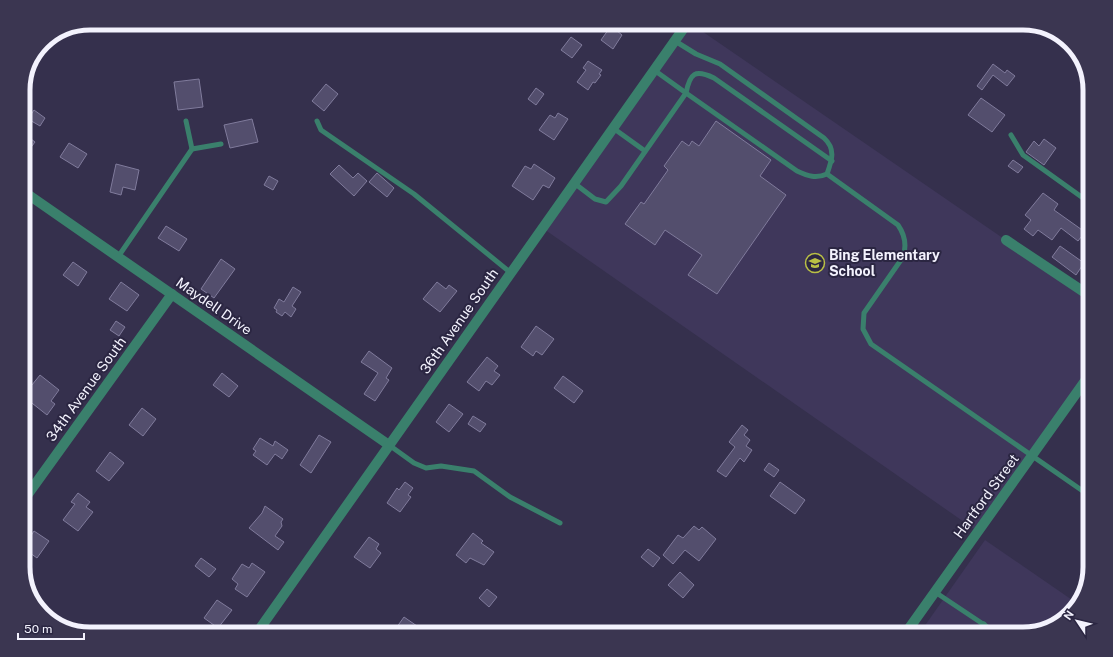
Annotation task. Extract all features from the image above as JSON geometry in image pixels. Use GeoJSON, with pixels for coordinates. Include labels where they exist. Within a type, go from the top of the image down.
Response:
{"type":"FeatureCollection","features":[{"type":"Feature","properties":{"kind":"street","name":"36th Avenue South"},"geometry":{"type":"LineString","coordinates":[[261,627],[683,30]]}},
{"type":"Feature","properties":{"kind":"street","name":"Maydell Drive"},"geometry":{"type":"LineString","coordinates":[[30,196],[389,444]]}},
{"type":"Feature","properties":{"kind":"street"},"geometry":{"type":"LineString","coordinates":[[1006,240],[1083,291]]}},
{"type":"Feature","properties":{"kind":"street","name":"34th Avenue South"},"geometry":{"type":"LineString","coordinates":[[30,491],[172,294]]}},
{"type":"Feature","properties":{"kind":"street","name":"Hartford Street"},"geometry":{"type":"LineString","coordinates":[[910,627],[1083,384]]}},
{"type":"Feature","properties":{"kind":"lane"},"geometry":{"type":"LineString","coordinates":[[654,70],[798,171],[818,178],[827,174],[832,161],[833,151],[830,144],[824,138],[720,64],[696,54],[675,41]]}},
{"type":"Feature","properties":{"kind":"lane"},"geometry":{"type":"LineString","coordinates":[[574,183],[595,199],[606,202],[621,186],[646,151],[686,93],[691,79],[696,73],[702,72],[714,78],[832,161]]}},
{"type":"Feature","properties":{"kind":"lane"},"geometry":{"type":"LineString","coordinates":[[186,121],[192,149]]}},
{"type":"Feature","properties":{"kind":"lane"},"geometry":{"type":"LineString","coordinates":[[317,121],[321,130],[414,194],[510,273]]}},
{"type":"Feature","properties":{"kind":"lane"},"geometry":{"type":"LineString","coordinates":[[613,128],[646,151]]}},
{"type":"Feature","properties":{"kind":"lane"},"geometry":{"type":"LineString","coordinates":[[1011,136],[1023,155],[1083,199]]}},
{"type":"Feature","properties":{"kind":"lane"},"geometry":{"type":"LineString","coordinates":[[118,257],[192,149],[221,144]]}},
{"type":"Feature","properties":{"kind":"lane"},"geometry":{"type":"LineString","coordinates":[[827,174],[898,225],[905,240],[905,250],[902,257],[864,313],[863,329],[866,337],[880,350],[1083,491]]}},
{"type":"Feature","properties":{"kind":"lane"},"geometry":{"type":"LineString","coordinates":[[389,444],[414,463],[426,468],[441,466],[474,471],[510,497],[538,513],[560,523]]}},
{"type":"Feature","properties":{"kind":"lane"},"geometry":{"type":"LineString","coordinates":[[935,592],[988,627]]}},
{"type":"Feature","properties":{"kind":"shaded area","name":"Bing Elementary School"},"geometry":{"type":"Polygon","coordinates":[[[681,30],[700,30],[1083,293],[1083,383],[977,531],[541,227],[681,30]]]}},
{"type":"Feature","properties":{"kind":"shaded area"},"geometry":{"type":"Polygon","coordinates":[[[985,540],[1073,601],[1057,601],[1057,617],[1039,625],[1023,627],[924,627],[985,540]]]}},
{"type":"Feature","properties":{"kind":"building"},"geometry":{"type":"Polygon","coordinates":[[[608,30],[616,30],[622,35],[613,49],[601,40],[608,30]]]}},
{"type":"Feature","properties":{"kind":"building"},"geometry":{"type":"Polygon","coordinates":[[[571,37],[582,45],[572,58],[561,50],[571,37]]]}},
{"type":"Feature","properties":{"kind":"building"},"geometry":{"type":"Polygon","coordinates":[[[588,61],[602,70],[599,74],[601,75],[595,83],[593,82],[588,90],[577,82],[586,70],[583,68],[588,61]]]}},
{"type":"Feature","properties":{"kind":"building"},"geometry":{"type":"Polygon","coordinates":[[[993,64],[1005,73],[1007,70],[1015,76],[1007,86],[993,75],[982,90],[977,86],[993,64]]]}},
{"type":"Feature","properties":{"kind":"building"},"geometry":{"type":"Polygon","coordinates":[[[199,79],[203,107],[178,110],[174,82],[199,79]]]}},
{"type":"Feature","properties":{"kind":"building"},"geometry":{"type":"Polygon","coordinates":[[[326,84],[338,94],[324,111],[312,101],[326,84]]]}},
{"type":"Feature","properties":{"kind":"building"},"geometry":{"type":"Polygon","coordinates":[[[536,88],[544,94],[536,105],[528,99],[536,88]]]}},
{"type":"Feature","properties":{"kind":"building"},"geometry":{"type":"Polygon","coordinates":[[[981,98],[1005,115],[992,132],[968,115],[981,98]]]}},
{"type":"Feature","properties":{"kind":"building"},"geometry":{"type":"Polygon","coordinates":[[[34,110],[45,118],[40,126],[30,120],[30,116],[34,110]]]}},
{"type":"Feature","properties":{"kind":"building"},"geometry":{"type":"Polygon","coordinates":[[[558,113],[568,119],[554,140],[539,130],[550,115],[555,118],[558,113]]]}},
{"type":"Feature","properties":{"kind":"building"},"geometry":{"type":"Polygon","coordinates":[[[252,119],[258,142],[230,148],[224,125],[252,119]]]}},
{"type":"Feature","properties":{"kind":"building"},"geometry":{"type":"Polygon","coordinates":[[[716,121],[771,160],[760,176],[786,195],[717,294],[688,275],[702,255],[665,230],[655,245],[625,224],[641,202],[644,204],[668,170],[664,166],[682,141],[689,146],[692,141],[699,146],[716,121]]]}},
{"type":"Feature","properties":{"kind":"building"},"geometry":{"type":"Polygon","coordinates":[[[30,138],[35,142],[30,149],[30,138]]]}},
{"type":"Feature","properties":{"kind":"building"},"geometry":{"type":"Polygon","coordinates":[[[1044,139],[1056,148],[1044,165],[1026,152],[1034,141],[1039,146],[1044,139]]]}},
{"type":"Feature","properties":{"kind":"building"},"geometry":{"type":"Polygon","coordinates":[[[69,143],[87,154],[78,168],[60,157],[69,143]]]}},
{"type":"Feature","properties":{"kind":"building"},"geometry":{"type":"Polygon","coordinates":[[[1013,160],[1023,167],[1018,173],[1008,166],[1013,160]]]}},
{"type":"Feature","properties":{"kind":"building"},"geometry":{"type":"Polygon","coordinates":[[[116,164],[139,170],[135,190],[123,187],[121,195],[110,192],[116,164]]]}},
{"type":"Feature","properties":{"kind":"building"},"geometry":{"type":"Polygon","coordinates":[[[534,164],[555,178],[549,188],[543,185],[533,200],[512,186],[525,166],[531,169],[534,164]]]}},
{"type":"Feature","properties":{"kind":"building"},"geometry":{"type":"Polygon","coordinates":[[[339,165],[353,178],[358,173],[367,181],[354,196],[330,174],[339,165]]]}},
{"type":"Feature","properties":{"kind":"building"},"geometry":{"type":"Polygon","coordinates":[[[377,173],[394,188],[387,197],[369,182],[377,173]]]}},
{"type":"Feature","properties":{"kind":"building"},"geometry":{"type":"Polygon","coordinates":[[[269,176],[278,181],[273,190],[264,185],[269,176]]]}},
{"type":"Feature","properties":{"kind":"building"},"geometry":{"type":"Polygon","coordinates":[[[1043,193],[1058,204],[1054,210],[1083,231],[1083,235],[1078,241],[1061,228],[1052,240],[1038,230],[1033,236],[1024,229],[1031,220],[1025,215],[1043,193]]]}},
{"type":"Feature","properties":{"kind":"building"},"geometry":{"type":"Polygon","coordinates":[[[166,226],[187,239],[179,251],[158,238],[166,226]]]}},
{"type":"Feature","properties":{"kind":"building"},"geometry":{"type":"Polygon","coordinates":[[[1060,246],[1083,262],[1083,264],[1076,275],[1052,257],[1060,246]]]}},
{"type":"Feature","properties":{"kind":"building"},"geometry":{"type":"Polygon","coordinates":[[[221,259],[235,269],[214,298],[201,289],[221,259]]]}},
{"type":"Feature","properties":{"kind":"building"},"geometry":{"type":"Polygon","coordinates":[[[73,262],[87,272],[78,286],[63,275],[73,262]]]}},
{"type":"Feature","properties":{"kind":"building"},"geometry":{"type":"Polygon","coordinates":[[[121,282],[139,295],[127,311],[109,299],[121,282]]]}},
{"type":"Feature","properties":{"kind":"building"},"geometry":{"type":"Polygon","coordinates":[[[437,282],[446,289],[449,285],[457,291],[440,312],[423,299],[437,282]]]}},
{"type":"Feature","properties":{"kind":"building"},"geometry":{"type":"Polygon","coordinates":[[[293,287],[301,292],[292,306],[296,309],[291,317],[285,312],[282,316],[276,312],[277,310],[274,308],[279,299],[284,302],[293,287]]]}},
{"type":"Feature","properties":{"kind":"building"},"geometry":{"type":"Polygon","coordinates":[[[116,321],[125,327],[119,336],[110,330],[116,321]]]}},
{"type":"Feature","properties":{"kind":"building"},"geometry":{"type":"Polygon","coordinates":[[[536,326],[554,339],[542,355],[536,351],[533,356],[521,347],[536,326]]]}},
{"type":"Feature","properties":{"kind":"building"},"geometry":{"type":"Polygon","coordinates":[[[369,351],[392,368],[386,378],[389,380],[375,401],[364,394],[378,373],[361,362],[369,351]]]}},
{"type":"Feature","properties":{"kind":"building"},"geometry":{"type":"Polygon","coordinates":[[[487,357],[498,366],[494,371],[500,375],[492,385],[486,381],[479,391],[467,382],[487,357]]]}},
{"type":"Feature","properties":{"kind":"building"},"geometry":{"type":"Polygon","coordinates":[[[222,373],[238,386],[229,397],[213,385],[222,373]]]}},
{"type":"Feature","properties":{"kind":"building"},"geometry":{"type":"Polygon","coordinates":[[[40,375],[59,390],[51,401],[55,404],[47,415],[30,402],[30,387],[40,375]]]}},
{"type":"Feature","properties":{"kind":"building"},"geometry":{"type":"Polygon","coordinates":[[[563,376],[583,391],[574,403],[554,388],[563,376]]]}},
{"type":"Feature","properties":{"kind":"building"},"geometry":{"type":"Polygon","coordinates":[[[449,404],[463,414],[449,432],[436,422],[449,404]]]}},
{"type":"Feature","properties":{"kind":"building"},"geometry":{"type":"Polygon","coordinates":[[[142,408],[156,419],[143,436],[129,425],[142,408]]]}},
{"type":"Feature","properties":{"kind":"building"},"geometry":{"type":"Polygon","coordinates":[[[473,416],[486,424],[480,432],[468,424],[473,416]]]}},
{"type":"Feature","properties":{"kind":"building"},"geometry":{"type":"Polygon","coordinates":[[[742,425],[748,430],[744,435],[750,440],[746,446],[752,450],[744,462],[740,458],[726,477],[717,471],[735,447],[729,442],[742,425]]]}},
{"type":"Feature","properties":{"kind":"building"},"geometry":{"type":"Polygon","coordinates":[[[319,435],[331,442],[311,473],[300,465],[319,435]]]}},
{"type":"Feature","properties":{"kind":"building"},"geometry":{"type":"Polygon","coordinates":[[[260,438],[273,446],[275,441],[288,450],[282,459],[275,454],[267,465],[253,455],[256,451],[253,449],[260,438]]]}},
{"type":"Feature","properties":{"kind":"building"},"geometry":{"type":"Polygon","coordinates":[[[110,452],[124,463],[109,481],[96,471],[110,452]]]}},
{"type":"Feature","properties":{"kind":"building"},"geometry":{"type":"Polygon","coordinates":[[[769,463],[779,470],[774,477],[764,470],[769,463]]]}},
{"type":"Feature","properties":{"kind":"building"},"geometry":{"type":"Polygon","coordinates":[[[405,482],[413,488],[408,495],[411,497],[400,512],[387,503],[397,488],[399,490],[405,482]]]}},
{"type":"Feature","properties":{"kind":"building"},"geometry":{"type":"Polygon","coordinates":[[[780,482],[805,500],[795,514],[770,496],[780,482]]]}},
{"type":"Feature","properties":{"kind":"building"},"geometry":{"type":"Polygon","coordinates":[[[78,493],[90,502],[86,507],[93,512],[78,531],[63,520],[75,504],[71,502],[78,493]]]}},
{"type":"Feature","properties":{"kind":"building"},"geometry":{"type":"Polygon","coordinates":[[[265,506],[283,519],[281,522],[282,526],[275,536],[284,542],[278,550],[249,528],[262,513],[265,506]]]}},
{"type":"Feature","properties":{"kind":"building"},"geometry":{"type":"Polygon","coordinates":[[[694,526],[699,530],[702,527],[716,539],[699,561],[685,550],[673,564],[663,555],[678,535],[683,538],[694,526]]]}},
{"type":"Feature","properties":{"kind":"building"},"geometry":{"type":"Polygon","coordinates":[[[34,531],[49,541],[37,558],[30,553],[30,537],[34,531]]]}},
{"type":"Feature","properties":{"kind":"building"},"geometry":{"type":"Polygon","coordinates":[[[473,533],[483,541],[481,543],[494,552],[484,565],[470,558],[466,563],[456,555],[473,533]]]}},
{"type":"Feature","properties":{"kind":"building"},"geometry":{"type":"Polygon","coordinates":[[[369,537],[379,544],[376,549],[381,553],[370,568],[354,557],[369,537]]]}},
{"type":"Feature","properties":{"kind":"building"},"geometry":{"type":"Polygon","coordinates":[[[648,549],[660,558],[653,567],[641,557],[648,549]]]}},
{"type":"Feature","properties":{"kind":"building"},"geometry":{"type":"Polygon","coordinates":[[[201,558],[216,569],[209,577],[195,566],[201,558]]]}},
{"type":"Feature","properties":{"kind":"building"},"geometry":{"type":"Polygon","coordinates":[[[252,563],[265,572],[247,597],[235,589],[238,584],[232,579],[242,564],[249,568],[252,563]]]}},
{"type":"Feature","properties":{"kind":"building"},"geometry":{"type":"Polygon","coordinates":[[[680,572],[694,585],[683,598],[668,585],[680,572]]]}},
{"type":"Feature","properties":{"kind":"building"},"geometry":{"type":"Polygon","coordinates":[[[487,589],[497,597],[489,607],[479,598],[487,589]]]}},
{"type":"Feature","properties":{"kind":"building"},"geometry":{"type":"Polygon","coordinates":[[[217,600],[232,610],[219,627],[204,618],[217,600]]]}},
{"type":"Feature","properties":{"kind":"building"},"geometry":{"type":"Polygon","coordinates":[[[404,617],[417,626],[416,627],[397,627],[404,617]]]}},
{"type":"Feature","properties":{"kind":"place","name":"Bing Elementary School"},"geometry":{"type":"Point","coordinates":[815,263]}}]}
